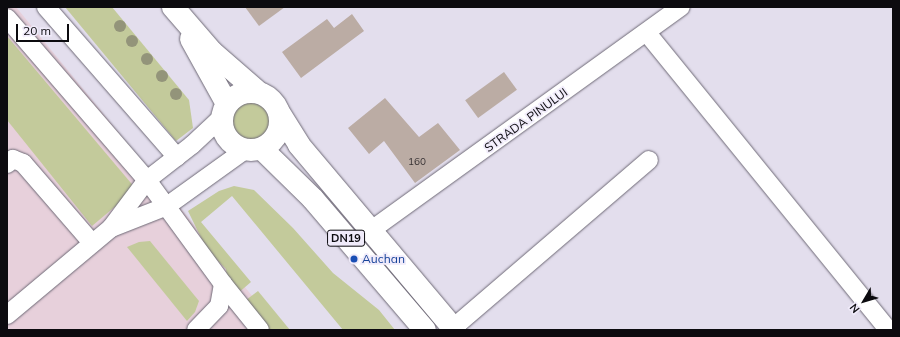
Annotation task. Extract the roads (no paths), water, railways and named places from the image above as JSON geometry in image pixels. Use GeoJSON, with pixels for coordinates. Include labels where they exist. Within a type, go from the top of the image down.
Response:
{"type":"FeatureCollection","features":[{"type":"Feature","properties":{"kind":"main road","name":"DN19"},"geometry":{"type":"LineString","coordinates":[[176,12],[212,52],[258,92],[272,101],[300,145],[370,232],[454,329]]}},
{"type":"Feature","properties":{"kind":"main road","name":"DN19"},"geometry":{"type":"LineString","coordinates":[[176,12],[224,110],[224,134],[229,141],[253,150],[313,200],[425,330]]}},
{"type":"Feature","properties":{"kind":"main road"},"geometry":{"type":"LineString","coordinates":[[224,110],[241,93],[258,92]]}},
{"type":"Feature","properties":{"kind":"main road"},"geometry":{"type":"LineString","coordinates":[[253,150],[278,134],[280,114]]}},
{"type":"Feature","properties":{"kind":"street"},"geometry":{"type":"LineString","coordinates":[[46,7],[177,157]]}},
{"type":"Feature","properties":{"kind":"street","name":"STRADA PINULUI"},"geometry":{"type":"LineString","coordinates":[[370,232],[681,7]]}},
{"type":"Feature","properties":{"kind":"street"},"geometry":{"type":"LineString","coordinates":[[7,18],[147,180],[223,284],[260,330]]}},
{"type":"Feature","properties":{"kind":"street"},"geometry":{"type":"LineString","coordinates":[[647,33],[888,330]]}},
{"type":"Feature","properties":{"kind":"street"},"geometry":{"type":"LineString","coordinates":[[7,315],[111,228],[147,180],[177,157],[224,110]]}},
{"type":"Feature","properties":{"kind":"street"},"geometry":{"type":"LineString","coordinates":[[111,228],[167,206],[253,150]]}},
{"type":"Feature","properties":{"kind":"street"},"geometry":{"type":"LineString","coordinates":[[454,329],[650,160]]}},
{"type":"Feature","properties":{"kind":"street"},"geometry":{"type":"LineString","coordinates":[[10,161],[23,163],[92,243]]}},
{"type":"Feature","properties":{"kind":"street"},"geometry":{"type":"LineString","coordinates":[[196,330],[219,306],[223,284]]}},
{"type":"Feature","properties":{"kind":"place","name":"Auchan"},"geometry":{"type":"Point","coordinates":[354,259]}}]}
